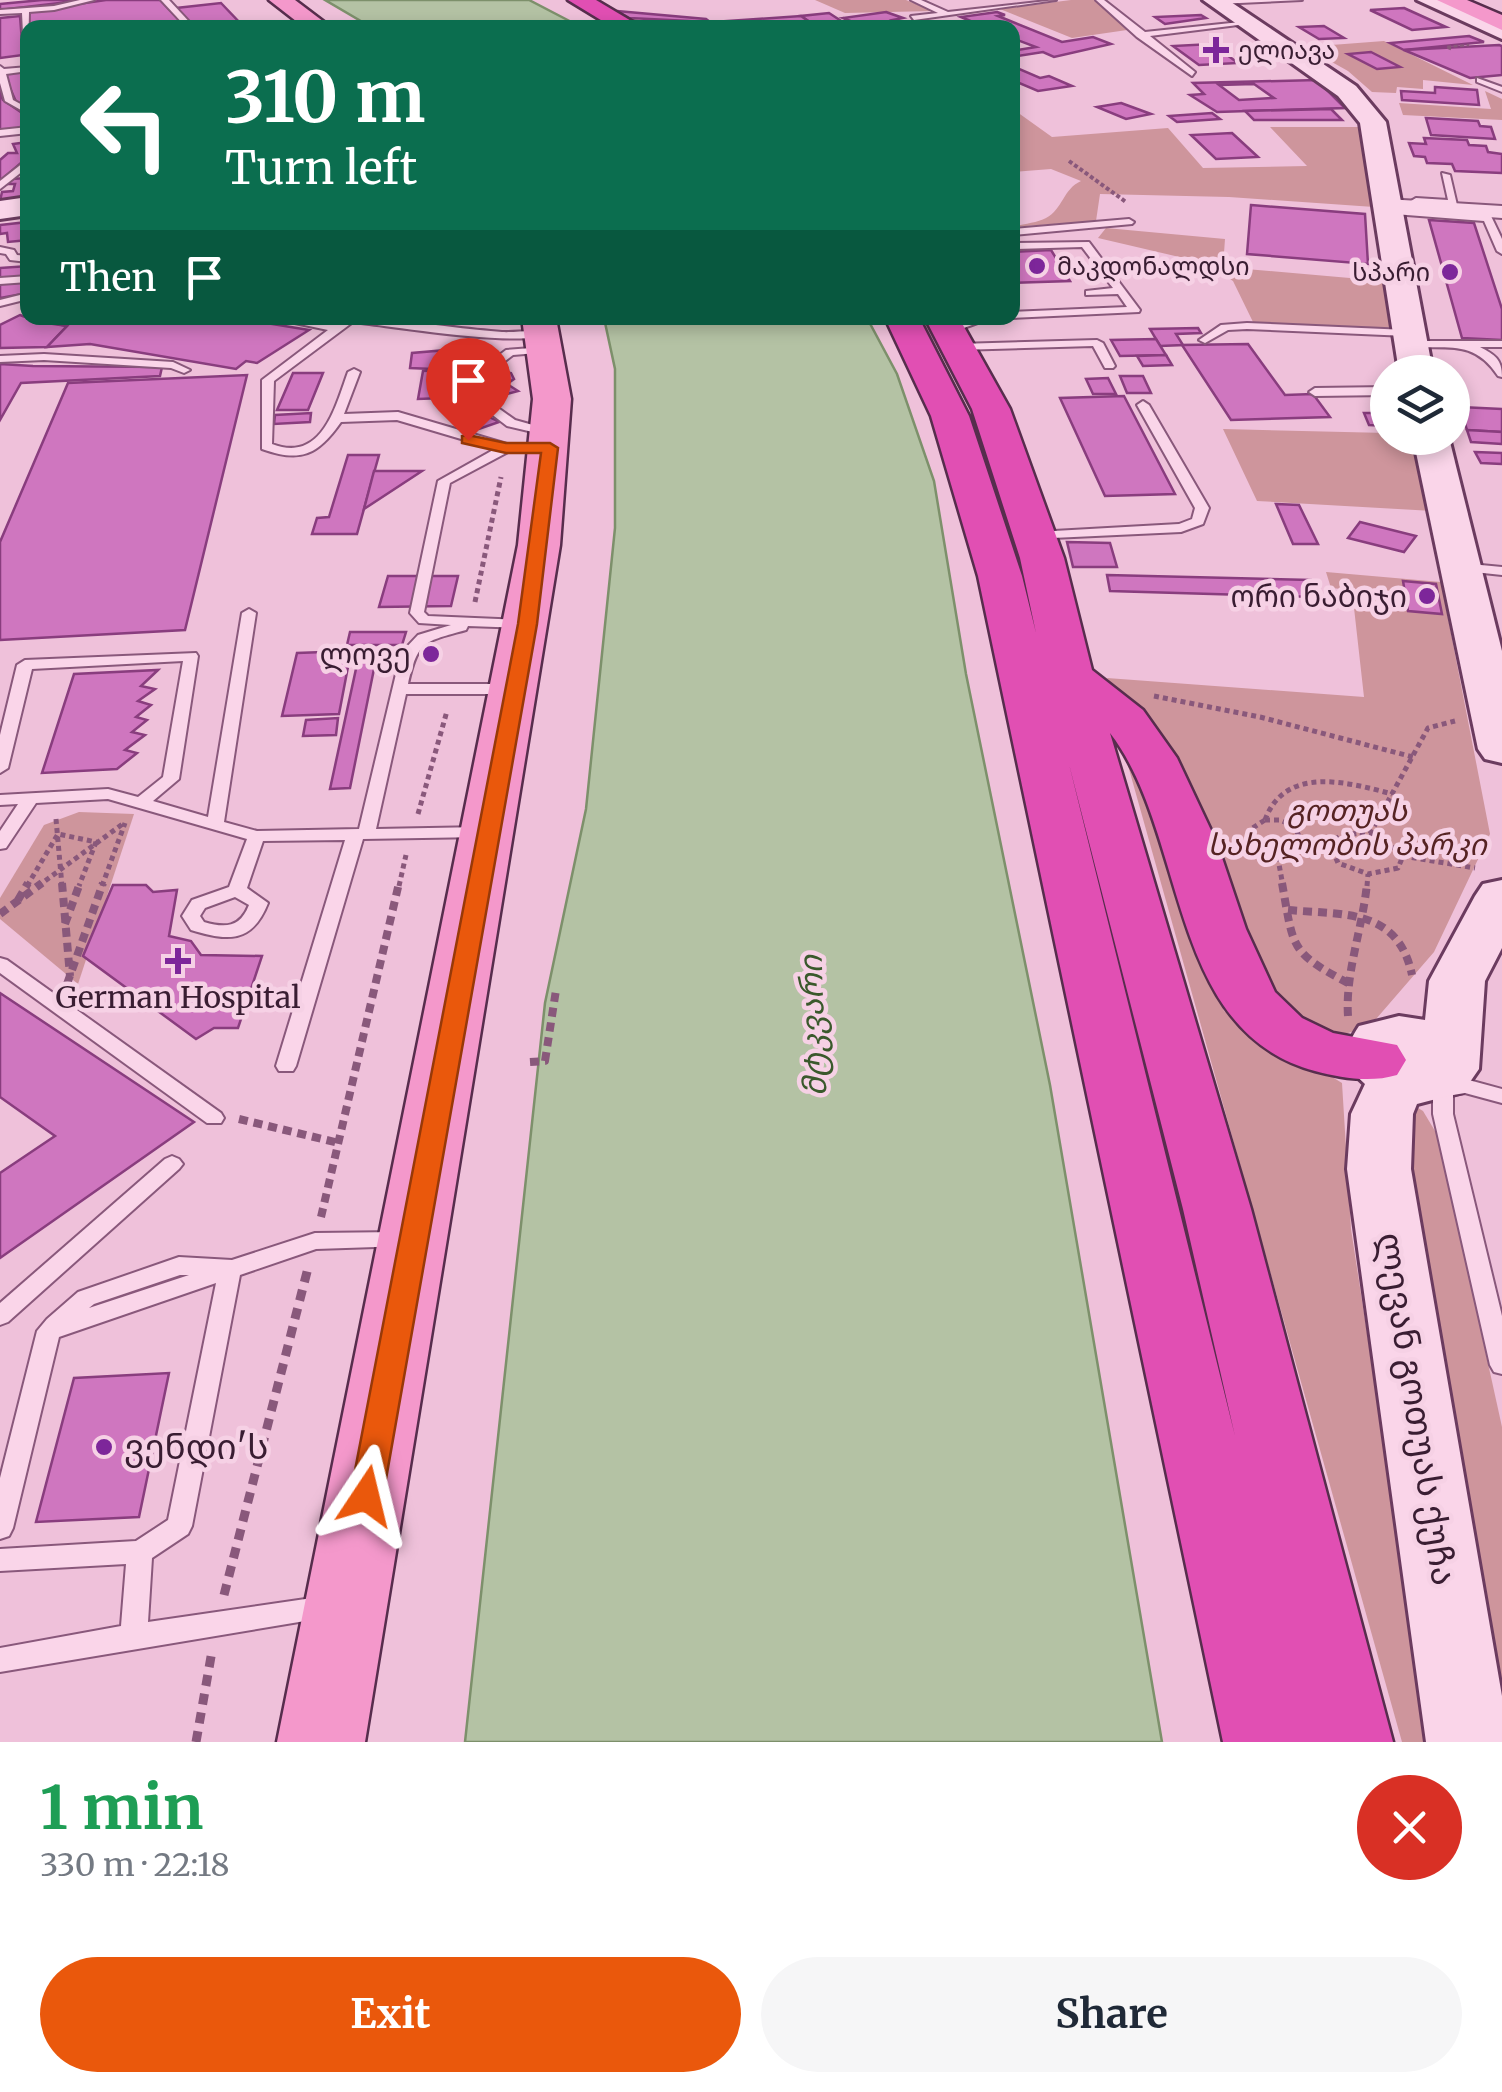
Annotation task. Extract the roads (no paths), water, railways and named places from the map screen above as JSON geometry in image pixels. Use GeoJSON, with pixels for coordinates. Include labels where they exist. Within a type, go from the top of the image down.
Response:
{"type":"FeatureCollection","features":[{"type":"Feature","properties":{"kind":"highway"},"geometry":{"type":"LineString","coordinates":[[948,326],[991,409],[1035,536],[1217,1209],[1348,1742]]}},
{"type":"Feature","properties":{"kind":"highway"},"geometry":{"type":"LineString","coordinates":[[948,326],[950,416],[1000,576],[1267,1742]]}},
{"type":"Feature","properties":{"kind":"highway"},"geometry":{"type":"LineString","coordinates":[[1071,677],[1127,721],[1174,803],[1229,966],[1259,1014],[1320,1052],[1340,1059],[1415,1043]]}},
{"type":"Feature","properties":{"kind":"main road"},"geometry":{"type":"LineString","coordinates":[[280,0],[309,20]]}},
{"type":"Feature","properties":{"kind":"main road"},"geometry":{"type":"LineString","coordinates":[[1448,0],[1502,23]]}},
{"type":"Feature","properties":{"kind":"main road"},"geometry":{"type":"LineString","coordinates":[[314,1721],[346,1606],[527,624],[551,441],[552,399],[542,334]]}},
{"type":"Feature","properties":{"kind":"street"},"geometry":{"type":"LineString","coordinates":[[1428,0],[1502,32]]}},
{"type":"Feature","properties":{"kind":"street"},"geometry":{"type":"LineString","coordinates":[[1216,1],[1347,91],[1373,122],[1412,355]]}},
{"type":"Feature","properties":{"kind":"street"},"geometry":{"type":"LineString","coordinates":[[1390,206],[1502,212]]}},
{"type":"Feature","properties":{"kind":"street"},"geometry":{"type":"LineString","coordinates":[[1434,455],[1502,749]]}},
{"type":"Feature","properties":{"kind":"street","name":"ლევან გოთუას ქუჩა"},"geometry":{"type":"LineString","coordinates":[[1468,1742],[1379,1170],[1382,1114],[1490,883]]}},
{"type":"Feature","properties":{"kind":"lane"},"geometry":{"type":"LineString","coordinates":[[0,15],[90,0]]}},
{"type":"Feature","properties":{"kind":"lane"},"geometry":{"type":"LineString","coordinates":[[165,0],[184,20]]}},
{"type":"Feature","properties":{"kind":"lane"},"geometry":{"type":"LineString","coordinates":[[915,0],[950,18]]}},
{"type":"Feature","properties":{"kind":"lane"},"geometry":{"type":"LineString","coordinates":[[1012,0],[1022,4]]}},
{"type":"Feature","properties":{"kind":"lane"},"geometry":{"type":"LineString","coordinates":[[914,18],[950,18],[1052,0]]}},
{"type":"Feature","properties":{"kind":"lane"},"geometry":{"type":"LineString","coordinates":[[1100,0],[1192,74]]}},
{"type":"Feature","properties":{"kind":"lane"},"geometry":{"type":"LineString","coordinates":[[1216,1],[1298,0]]}},
{"type":"Feature","properties":{"kind":"lane"},"geometry":{"type":"LineString","coordinates":[[25,13],[26,20]]}},
{"type":"Feature","properties":{"kind":"lane"},"geometry":{"type":"LineString","coordinates":[[598,13],[627,20]]}},
{"type":"Feature","properties":{"kind":"lane"},"geometry":{"type":"LineString","coordinates":[[1140,35],[1250,23]]}},
{"type":"Feature","properties":{"kind":"lane"},"geometry":{"type":"LineString","coordinates":[[14,58],[20,57]]}},
{"type":"Feature","properties":{"kind":"lane"},"geometry":{"type":"LineString","coordinates":[[0,70],[9,101],[20,107]]}},
{"type":"Feature","properties":{"kind":"lane"},"geometry":{"type":"LineString","coordinates":[[1480,80],[1502,90]]}},
{"type":"Feature","properties":{"kind":"lane"},"geometry":{"type":"LineString","coordinates":[[0,186],[20,169]]}},
{"type":"Feature","properties":{"kind":"lane"},"geometry":{"type":"LineString","coordinates":[[1390,206],[1454,203],[1444,174]]}},
{"type":"Feature","properties":{"kind":"lane"},"geometry":{"type":"LineString","coordinates":[[1390,206],[1488,218],[1502,251]]}},
{"type":"Feature","properties":{"kind":"lane"},"geometry":{"type":"LineString","coordinates":[[1020,231],[1130,222]]}},
{"type":"Feature","properties":{"kind":"lane"},"geometry":{"type":"LineString","coordinates":[[1020,246],[1085,244],[1135,310],[1020,315]]}},
{"type":"Feature","properties":{"kind":"lane"},"geometry":{"type":"LineString","coordinates":[[1090,293],[1122,291]]}},
{"type":"Feature","properties":{"kind":"lane"},"geometry":{"type":"LineString","coordinates":[[341,325],[268,380],[266,446],[279,452],[318,446],[337,418],[354,372]]}},
{"type":"Feature","properties":{"kind":"lane"},"geometry":{"type":"LineString","coordinates":[[389,325],[507,336],[542,334]]}},
{"type":"Feature","properties":{"kind":"lane"},"geometry":{"type":"LineString","coordinates":[[948,326],[1097,343],[1109,366]]}},
{"type":"Feature","properties":{"kind":"lane"},"geometry":{"type":"LineString","coordinates":[[1205,340],[1224,327],[1247,326],[1502,344]]}},
{"type":"Feature","properties":{"kind":"lane"},"geometry":{"type":"LineString","coordinates":[[542,334],[473,380],[474,396],[511,423],[551,441]]}},
{"type":"Feature","properties":{"kind":"lane"},"geometry":{"type":"LineString","coordinates":[[1460,342],[1492,358],[1502,374]]}},
{"type":"Feature","properties":{"kind":"lane"},"geometry":{"type":"LineString","coordinates":[[0,360],[44,357],[173,365],[184,370]]}},
{"type":"Feature","properties":{"kind":"lane"},"geometry":{"type":"LineString","coordinates":[[1315,392],[1370,391]]}},
{"type":"Feature","properties":{"kind":"lane"},"geometry":{"type":"LineString","coordinates":[[1035,536],[1182,528],[1198,521],[1202,508],[1143,406]]}},
{"type":"Feature","properties":{"kind":"lane"},"geometry":{"type":"LineString","coordinates":[[337,418],[398,416],[506,448]]}},
{"type":"Feature","properties":{"kind":"lane"},"geometry":{"type":"LineString","coordinates":[[527,624],[424,620],[416,614],[444,481],[506,448],[551,441]]}},
{"type":"Feature","properties":{"kind":"lane"},"geometry":{"type":"LineString","coordinates":[[1460,568],[1502,571]]}},
{"type":"Feature","properties":{"kind":"lane"},"geometry":{"type":"LineString","coordinates":[[214,826],[249,613]]}},
{"type":"Feature","properties":{"kind":"lane"},"geometry":{"type":"LineString","coordinates":[[286,1066],[361,833],[408,653],[423,638],[471,624]]}},
{"type":"Feature","properties":{"kind":"lane"},"geometry":{"type":"LineString","coordinates":[[0,768],[24,665],[192,656],[171,779],[141,803]]}},
{"type":"Feature","properties":{"kind":"lane"},"geometry":{"type":"LineString","coordinates":[[400,689],[514,690]]}},
{"type":"Feature","properties":{"kind":"lane"},"geometry":{"type":"LineString","coordinates":[[0,800],[108,794],[256,836],[488,832]]}},
{"type":"Feature","properties":{"kind":"lane"},"geometry":{"type":"LineString","coordinates":[[0,844],[30,799]]}},
{"type":"Feature","properties":{"kind":"lane"},"geometry":{"type":"LineString","coordinates":[[237,890],[256,836]]}},
{"type":"Feature","properties":{"kind":"lane"},"geometry":{"type":"LineString","coordinates":[[0,964],[214,1118]]}},
{"type":"Feature","properties":{"kind":"lane"},"geometry":{"type":"LineString","coordinates":[[1415,1043],[1464,1086],[1502,1096]]}},
{"type":"Feature","properties":{"kind":"lane"},"geometry":{"type":"LineString","coordinates":[[1415,1043],[1443,1114],[1502,1366]]}},
{"type":"Feature","properties":{"kind":"lane"},"geometry":{"type":"LineString","coordinates":[[0,1316],[172,1164]]}},
{"type":"Feature","properties":{"kind":"lane"},"geometry":{"type":"LineString","coordinates":[[0,1528],[49,1330],[315,1241],[414,1240]]}},
{"type":"Feature","properties":{"kind":"lane"},"geometry":{"type":"LineString","coordinates":[[0,1560],[140,1552],[178,1526],[230,1268]]}},
{"type":"Feature","properties":{"kind":"lane"},"geometry":{"type":"LineString","coordinates":[[134,1636],[140,1552]]}},
{"type":"Feature","properties":{"kind":"lane"},"geometry":{"type":"LineString","coordinates":[[0,1660],[218,1622],[346,1606]]}},
{"type":"Feature","properties":{"kind":"water"},"geometry":{"type":"Polygon","coordinates":[[[325,0],[529,0],[568,20],[359,20],[325,0]]]}},
{"type":"Feature","properties":{"kind":"water","name":"მტკვარი"},"geometry":{"type":"Polygon","coordinates":[[[606,325],[871,325],[897,374],[934,481],[966,674],[1050,1085],[1162,1742],[465,1742],[545,1003],[586,809],[615,528],[615,369],[606,325]]]}},
{"type":"Feature","properties":{"kind":"place","name":"ელიავა"},"geometry":{"type":"Point","coordinates":[1216,50]}},
{"type":"Feature","properties":{"kind":"place","name":"მაკდონალდსი"},"geometry":{"type":"Point","coordinates":[1037,266]}},
{"type":"Feature","properties":{"kind":"place","name":"სპარი"},"geometry":{"type":"Point","coordinates":[1450,272]}},
{"type":"Feature","properties":{"kind":"place","name":"ორი ნაბიჯი"},"geometry":{"type":"Point","coordinates":[1427,596]}},
{"type":"Feature","properties":{"kind":"place","name":"ლოვე"},"geometry":{"type":"Point","coordinates":[431,654]}},
{"type":"Feature","properties":{"kind":"place","name":"German Hospital"},"geometry":{"type":"Point","coordinates":[178,961]}},
{"type":"Feature","properties":{"kind":"place","name":"ვენდი'ს"},"geometry":{"type":"Point","coordinates":[104,1447]}},
{"type":"Feature","properties":{"kind":"park label","name":"გოთუას სახელობის პარკი"},"geometry":{"type":"Point","coordinates":[1347,827]}}]}
